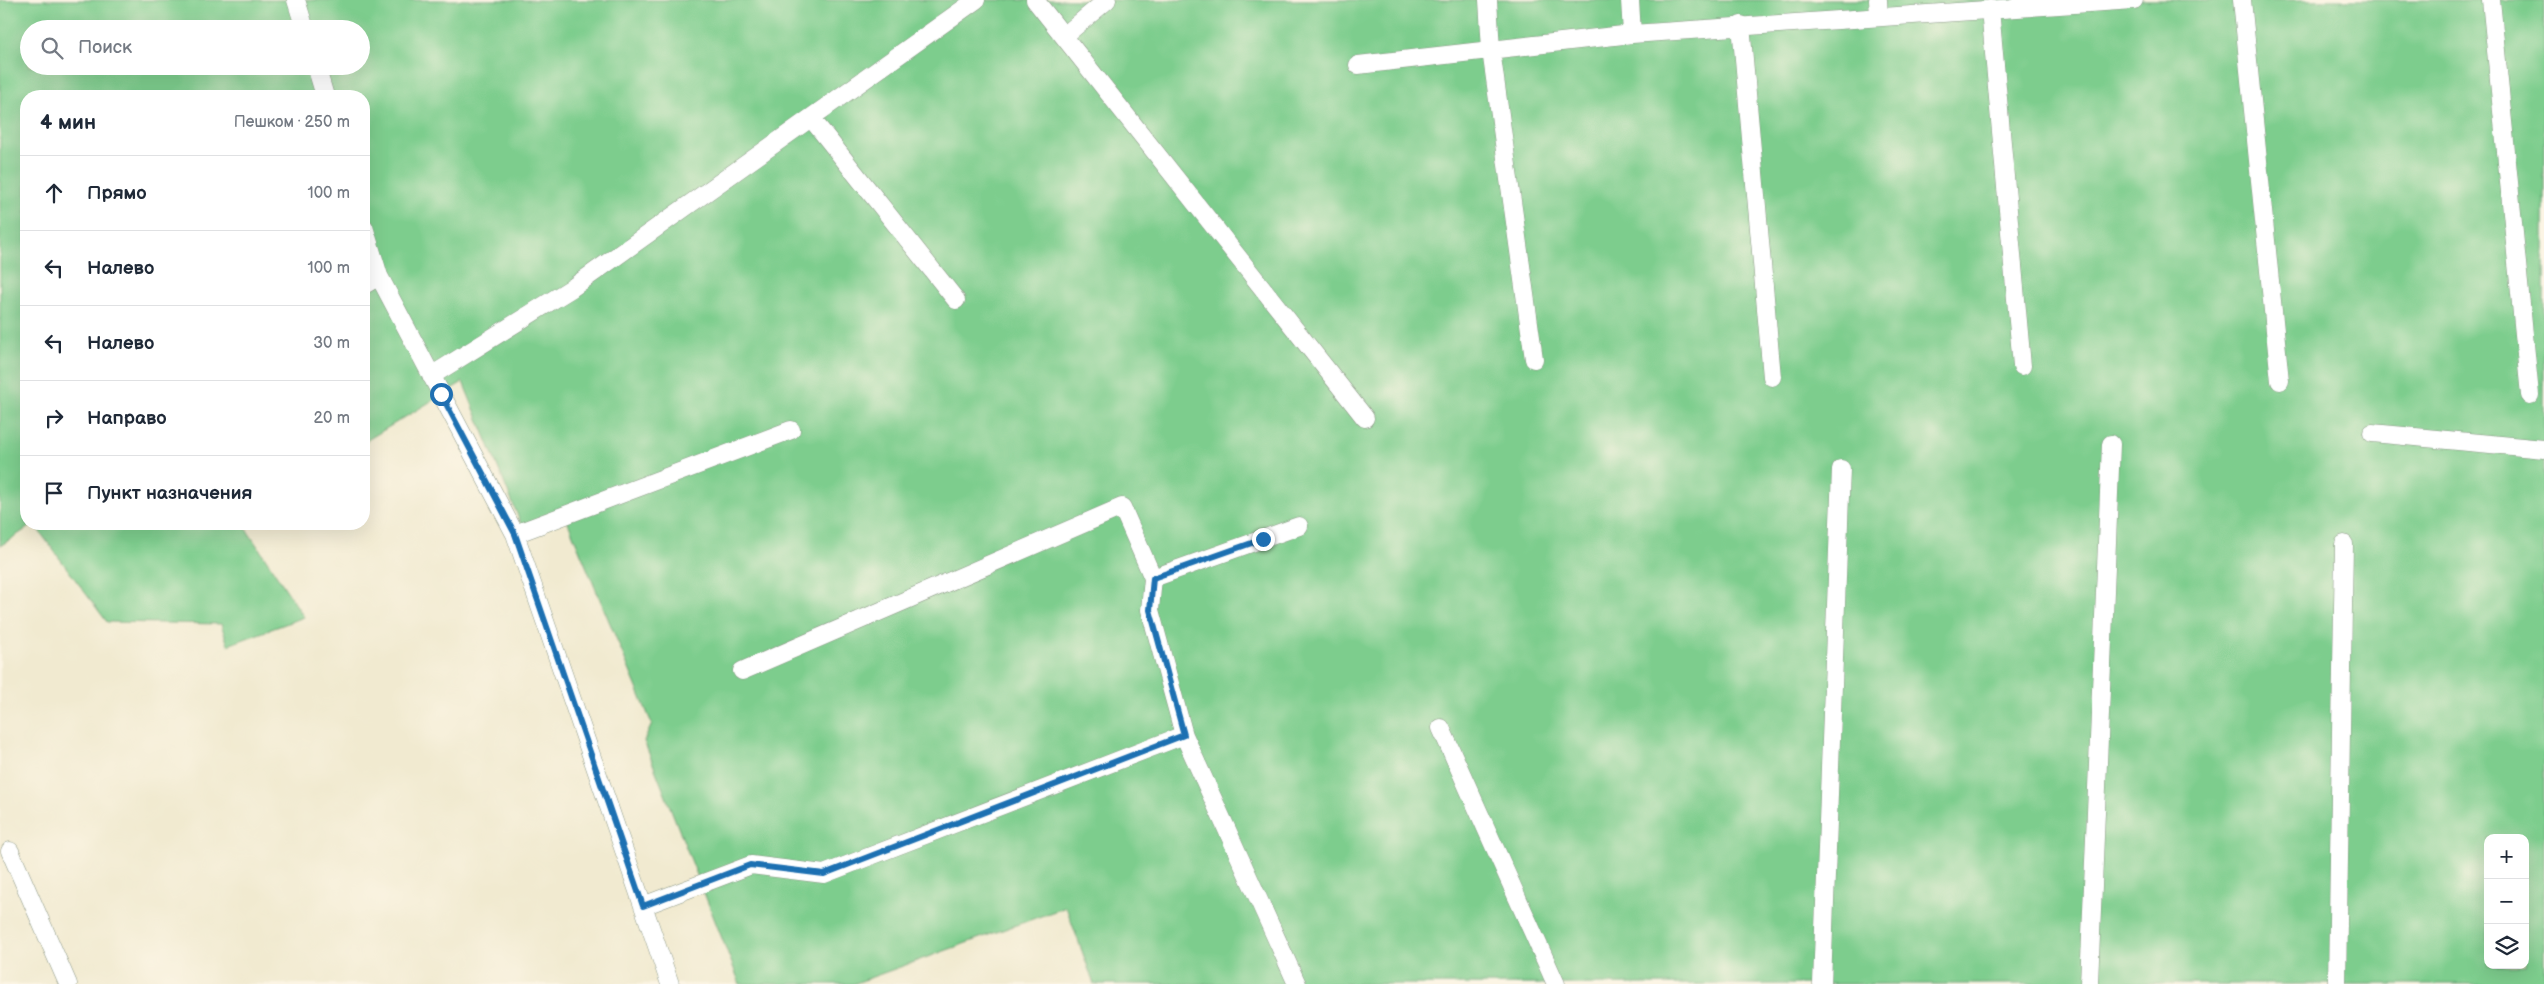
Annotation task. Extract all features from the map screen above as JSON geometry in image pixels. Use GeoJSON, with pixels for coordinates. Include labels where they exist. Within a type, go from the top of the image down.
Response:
{"type":"FeatureCollection","features":[{"type":"Feature","properties":{"kind":"lane"},"geometry":{"type":"LineString","coordinates":[[296,0],[302,20]]}},
{"type":"Feature","properties":{"kind":"lane"},"geometry":{"type":"LineString","coordinates":[[432,376],[572,288],[976,0]]}},
{"type":"Feature","properties":{"kind":"lane"},"geometry":{"type":"LineString","coordinates":[[1035,0],[1365,418]]}},
{"type":"Feature","properties":{"kind":"lane"},"geometry":{"type":"LineString","coordinates":[[1064,36],[1107,0]]}},
{"type":"Feature","properties":{"kind":"lane"},"geometry":{"type":"LineString","coordinates":[[1488,0],[1491,50],[1534,359]]}},
{"type":"Feature","properties":{"kind":"lane"},"geometry":{"type":"LineString","coordinates":[[1630,0],[1632,34]]}},
{"type":"Feature","properties":{"kind":"lane"},"geometry":{"type":"LineString","coordinates":[[1358,64],[1632,34],[1741,25],[1879,8],[1990,9],[2132,0]]}},
{"type":"Feature","properties":{"kind":"lane"},"geometry":{"type":"LineString","coordinates":[[2242,0],[2280,381]]}},
{"type":"Feature","properties":{"kind":"lane"},"geometry":{"type":"LineString","coordinates":[[2491,0],[2530,395]]}},
{"type":"Feature","properties":{"kind":"lane"},"geometry":{"type":"LineString","coordinates":[[1990,9],[2022,366]]}},
{"type":"Feature","properties":{"kind":"lane"},"geometry":{"type":"LineString","coordinates":[[1741,25],[1772,377]]}},
{"type":"Feature","properties":{"kind":"lane"},"geometry":{"type":"LineString","coordinates":[[319,75],[323,90]]}},
{"type":"Feature","properties":{"kind":"lane"},"geometry":{"type":"LineString","coordinates":[[811,118],[956,300]]}},
{"type":"Feature","properties":{"kind":"lane"},"geometry":{"type":"LineString","coordinates":[[371,281],[432,376],[515,534],[670,984]]}},
{"type":"Feature","properties":{"kind":"lane"},"geometry":{"type":"LineString","coordinates":[[515,534],[791,430]]}},
{"type":"Feature","properties":{"kind":"lane"},"geometry":{"type":"LineString","coordinates":[[2372,433],[2544,449]]}},
{"type":"Feature","properties":{"kind":"lane"},"geometry":{"type":"LineString","coordinates":[[2089,984],[2111,444]]}},
{"type":"Feature","properties":{"kind":"lane"},"geometry":{"type":"LineString","coordinates":[[1822,984],[1841,469]]}},
{"type":"Feature","properties":{"kind":"lane"},"geometry":{"type":"LineString","coordinates":[[742,671],[1122,507],[1153,578],[1150,610],[1184,735],[1297,984]]}},
{"type":"Feature","properties":{"kind":"lane"},"geometry":{"type":"LineString","coordinates":[[1153,578],[1299,526]]}},
{"type":"Feature","properties":{"kind":"lane"},"geometry":{"type":"LineString","coordinates":[[2337,984],[2344,544]]}},
{"type":"Feature","properties":{"kind":"lane"},"geometry":{"type":"LineString","coordinates":[[1441,728],[1556,984]]}},
{"type":"Feature","properties":{"kind":"lane"},"geometry":{"type":"LineString","coordinates":[[643,906],[750,865],[824,874],[1184,735]]}},
{"type":"Feature","properties":{"kind":"lane"},"geometry":{"type":"LineString","coordinates":[[10,851],[68,984]]}},
{"type":"Feature","properties":{"kind":"green space"},"geometry":{"type":"Polygon","coordinates":[[[0,0],[2544,0],[2544,984],[1094,984],[1066,907],[853,984],[740,984],[644,741],[652,724],[566,518],[524,531],[463,382],[370,438],[370,90],[20,90],[20,530],[25,530],[0,546],[0,0]]]}},
{"type":"Feature","properties":{"kind":"green space"},"geometry":{"type":"Polygon","coordinates":[[[38,530],[247,530],[304,617],[228,645],[221,624],[107,622],[38,530]]]}},
{"type":"Feature","properties":{"kind":"route"},"geometry":{"type":"LineString","coordinates":[[441,394],[515,534],[643,906],[750,865],[824,874],[1184,735],[1150,610],[1153,578],[1263,539]]}}]}
